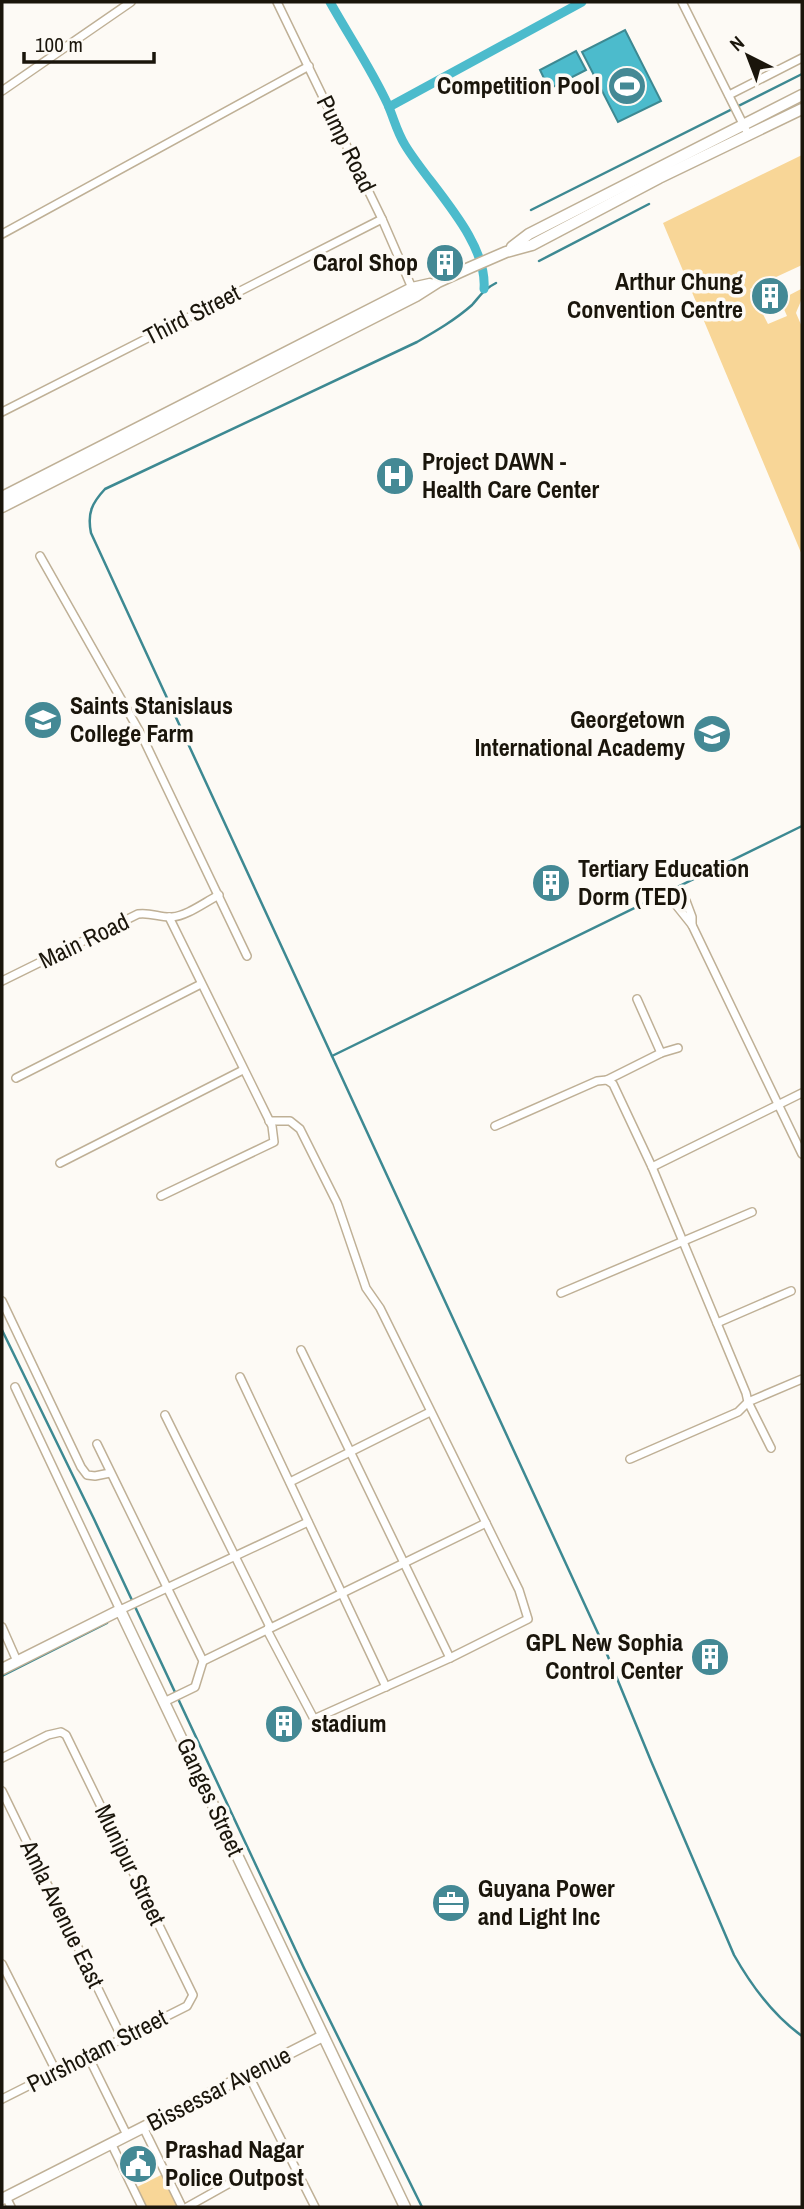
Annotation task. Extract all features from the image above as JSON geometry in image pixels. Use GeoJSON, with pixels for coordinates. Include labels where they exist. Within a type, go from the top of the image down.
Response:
{"type":"FeatureCollection","features":[{"type":"Feature","properties":{"kind":"main road"},"geometry":{"type":"LineString","coordinates":[[2,507],[441,281],[503,253],[532,245],[802,95]]}},
{"type":"Feature","properties":{"kind":"main road"},"geometry":{"type":"LineString","coordinates":[[744,125],[802,109]]}},
{"type":"Feature","properties":{"kind":"main road"},"geometry":{"type":"LineString","coordinates":[[2,497],[412,288],[441,281]]}},
{"type":"Feature","properties":{"kind":"main road"},"geometry":{"type":"LineString","coordinates":[[2,1669],[120,1610]]}},
{"type":"Feature","properties":{"kind":"main road","name":"Ganges Street"},"geometry":{"type":"LineString","coordinates":[[120,1610],[172,1698],[323,2036],[405,2207]]}},
{"type":"Feature","properties":{"kind":"main road","name":"Bissessar Avenue"},"geometry":{"type":"LineString","coordinates":[[4,2198],[323,2036]]}},
{"type":"Feature","properties":{"kind":"street"},"geometry":{"type":"LineString","coordinates":[[2,91],[131,2]]}},
{"type":"Feature","properties":{"kind":"street","name":"Pump Road"},"geometry":{"type":"LineString","coordinates":[[277,2],[382,219],[412,288]]}},
{"type":"Feature","properties":{"kind":"street"},"geometry":{"type":"LineString","coordinates":[[682,2],[744,125]]}},
{"type":"Feature","properties":{"kind":"street"},"geometry":{"type":"LineString","coordinates":[[729,95],[802,58]]}},
{"type":"Feature","properties":{"kind":"street"},"geometry":{"type":"LineString","coordinates":[[2,234],[309,66]]}},
{"type":"Feature","properties":{"kind":"street","name":"Third Street"},"geometry":{"type":"LineString","coordinates":[[2,412],[382,219]]}},
{"type":"Feature","properties":{"kind":"street"},"geometry":{"type":"LineString","coordinates":[[40,556],[142,736],[247,956]]}},
{"type":"Feature","properties":{"kind":"street"},"geometry":{"type":"LineString","coordinates":[[161,1196],[274,1142],[269,1121],[169,917],[178,916],[219,895]]}},
{"type":"Feature","properties":{"kind":"street"},"geometry":{"type":"LineString","coordinates":[[677,895],[686,901],[692,925],[802,1154]]}},
{"type":"Feature","properties":{"kind":"street","name":"Main Road"},"geometry":{"type":"LineString","coordinates":[[2,981],[138,915],[169,917]]}},
{"type":"Feature","properties":{"kind":"street"},"geometry":{"type":"LineString","coordinates":[[16,1078],[201,984]]}},
{"type":"Feature","properties":{"kind":"street"},"geometry":{"type":"LineString","coordinates":[[637,999],[661,1053]]}},
{"type":"Feature","properties":{"kind":"street"},"geometry":{"type":"LineString","coordinates":[[495,1126],[678,1048]]}},
{"type":"Feature","properties":{"kind":"street"},"geometry":{"type":"LineString","coordinates":[[60,1163],[243,1070]]}},
{"type":"Feature","properties":{"kind":"street"},"geometry":{"type":"LineString","coordinates":[[607,1080],[613,1084],[652,1167],[748,1402],[771,1448]]}},
{"type":"Feature","properties":{"kind":"street"},"geometry":{"type":"LineString","coordinates":[[652,1167],[802,1093]]}},
{"type":"Feature","properties":{"kind":"street"},"geometry":{"type":"LineString","coordinates":[[165,1415],[269,1625],[267,1629],[314,1719],[386,1688],[528,1619],[519,1590],[380,1308],[366,1289],[337,1203],[300,1129],[290,1121],[269,1121]]}},
{"type":"Feature","properties":{"kind":"street"},"geometry":{"type":"LineString","coordinates":[[561,1293],[752,1212]]}},
{"type":"Feature","properties":{"kind":"street"},"geometry":{"type":"LineString","coordinates":[[717,1323],[792,1292]]}},
{"type":"Feature","properties":{"kind":"street"},"geometry":{"type":"LineString","coordinates":[[2,1301],[81,1467],[87,1475],[110,1472]]}},
{"type":"Feature","properties":{"kind":"street"},"geometry":{"type":"LineString","coordinates":[[301,1350],[450,1658]]}},
{"type":"Feature","properties":{"kind":"street"},"geometry":{"type":"LineString","coordinates":[[240,1377],[386,1688]]}},
{"type":"Feature","properties":{"kind":"street"},"geometry":{"type":"LineString","coordinates":[[631,1460],[738,1412],[748,1402],[802,1378]]}},
{"type":"Feature","properties":{"kind":"street","name":"Ganges Street"},"geometry":{"type":"LineString","coordinates":[[15,1387],[120,1610]]}},
{"type":"Feature","properties":{"kind":"street"},"geometry":{"type":"LineString","coordinates":[[290,1482],[430,1412]]}},
{"type":"Feature","properties":{"kind":"street"},"geometry":{"type":"LineString","coordinates":[[97,1444],[203,1661],[195,1687],[172,1698]]}},
{"type":"Feature","properties":{"kind":"street"},"geometry":{"type":"LineString","coordinates":[[120,1610],[308,1522]]}},
{"type":"Feature","properties":{"kind":"street"},"geometry":{"type":"LineString","coordinates":[[203,1661],[486,1523]]}},
{"type":"Feature","properties":{"kind":"street"},"geometry":{"type":"LineString","coordinates":[[2,1627],[17,1661]]}},
{"type":"Feature","properties":{"kind":"street","name":"Munipur Street"},"geometry":{"type":"LineString","coordinates":[[2,1758],[48,1735],[61,1732],[70,1743],[191,1987],[190,2001]]}},
{"type":"Feature","properties":{"kind":"street","name":"Amla Avenue East"},"geometry":{"type":"LineString","coordinates":[[2,1791],[122,2038]]}},
{"type":"Feature","properties":{"kind":"street"},"geometry":{"type":"LineString","coordinates":[[2,1964],[56,2071]]}},
{"type":"Feature","properties":{"kind":"street","name":"Purshotam Street"},"geometry":{"type":"LineString","coordinates":[[2,2099],[187,2006],[190,2001]]}},
{"type":"Feature","properties":{"kind":"street"},"geometry":{"type":"LineString","coordinates":[[88,2056],[127,2135]]}},
{"type":"Feature","properties":{"kind":"street"},"geometry":{"type":"LineString","coordinates":[[248,2074],[315,2207]]}},
{"type":"Feature","properties":{"kind":"street"},"geometry":{"type":"LineString","coordinates":[[143,2127],[184,2207],[239,2178]]}},
{"type":"Feature","properties":{"kind":"street"},"geometry":{"type":"LineString","coordinates":[[111,2143],[142,2207]]}},
{"type":"Feature","properties":{"kind":"street"},"geometry":{"type":"LineString","coordinates":[[4,2198],[11,2207]]}},
{"type":"Feature","properties":{"kind":"shaded area"},"geometry":{"type":"Polygon","coordinates":[[[802,155],[802,265],[750,289],[768,324],[787,316],[780,300],[801,289],[802,292],[796,313],[802,327],[802,555],[663,223],[802,155]]]}},
{"type":"Feature","properties":{"kind":"shaded area"},"geometry":{"type":"Polygon","coordinates":[[[165,2173],[182,2207],[142,2207],[133,2189],[165,2173]]]}},
{"type":"Feature","properties":{"kind":"water","name":"Competition Pool"},"geometry":{"type":"Polygon","coordinates":[[[625,30],[661,101],[618,122],[582,52],[625,30]]]}},
{"type":"Feature","properties":{"kind":"water"},"geometry":{"type":"Polygon","coordinates":[[[576,51],[586,70],[549,89],[540,70],[576,51]]]}},
{"type":"Feature","properties":{"kind":"waterway"},"geometry":{"type":"LineString","coordinates":[[330,2],[382,92],[405,145],[467,232],[483,270],[484,289]]}},
{"type":"Feature","properties":{"kind":"waterway"},"geometry":{"type":"LineString","coordinates":[[389,107],[582,2]]}},
{"type":"Feature","properties":{"kind":"waterway"},"geometry":{"type":"LineString","coordinates":[[531,210],[802,74]]}},
{"type":"Feature","properties":{"kind":"waterway"},"geometry":{"type":"LineString","coordinates":[[539,261],[649,204]]}},
{"type":"Feature","properties":{"kind":"waterway"},"geometry":{"type":"LineString","coordinates":[[496,283],[459,316],[417,342],[105,489],[92,509],[91,533],[602,1642],[734,1955],[764,1999],[802,2036]]}},
{"type":"Feature","properties":{"kind":"waterway"},"geometry":{"type":"LineString","coordinates":[[332,1056],[802,826]]}},
{"type":"Feature","properties":{"kind":"waterway"},"geometry":{"type":"LineString","coordinates":[[2,1330],[94,1519],[304,1968],[422,2207]]}},
{"type":"Feature","properties":{"kind":"waterway"},"geometry":{"type":"LineString","coordinates":[[2,1676],[107,1623]]}},
{"type":"Feature","properties":{"kind":"place","name":"Competition Pool"},"geometry":{"type":"Point","coordinates":[627,86]}},
{"type":"Feature","properties":{"kind":"place","name":"Carol Shop"},"geometry":{"type":"Point","coordinates":[445,263]}},
{"type":"Feature","properties":{"kind":"place","name":"Arthur Chung Convention Centre"},"geometry":{"type":"Point","coordinates":[770,296]}},
{"type":"Feature","properties":{"kind":"place","name":"Project DAWN - Health Care Center"},"geometry":{"type":"Point","coordinates":[395,476]}},
{"type":"Feature","properties":{"kind":"place","name":"Saints Stanislaus College Farm"},"geometry":{"type":"Point","coordinates":[43,720]}},
{"type":"Feature","properties":{"kind":"place","name":"Georgetown International Academy"},"geometry":{"type":"Point","coordinates":[712,734]}},
{"type":"Feature","properties":{"kind":"place","name":"Tertiary Education Dorm (TED)"},"geometry":{"type":"Point","coordinates":[551,883]}},
{"type":"Feature","properties":{"kind":"place","name":"GPL New Sophia Control Center"},"geometry":{"type":"Point","coordinates":[710,1657]}},
{"type":"Feature","properties":{"kind":"place","name":"stadium"},"geometry":{"type":"Point","coordinates":[284,1724]}},
{"type":"Feature","properties":{"kind":"place","name":"Guyana Power and Light Inc"},"geometry":{"type":"Point","coordinates":[451,1903]}},
{"type":"Feature","properties":{"kind":"place","name":"Prashad Nagar Police Outpost"},"geometry":{"type":"Point","coordinates":[138,2164]}}]}
